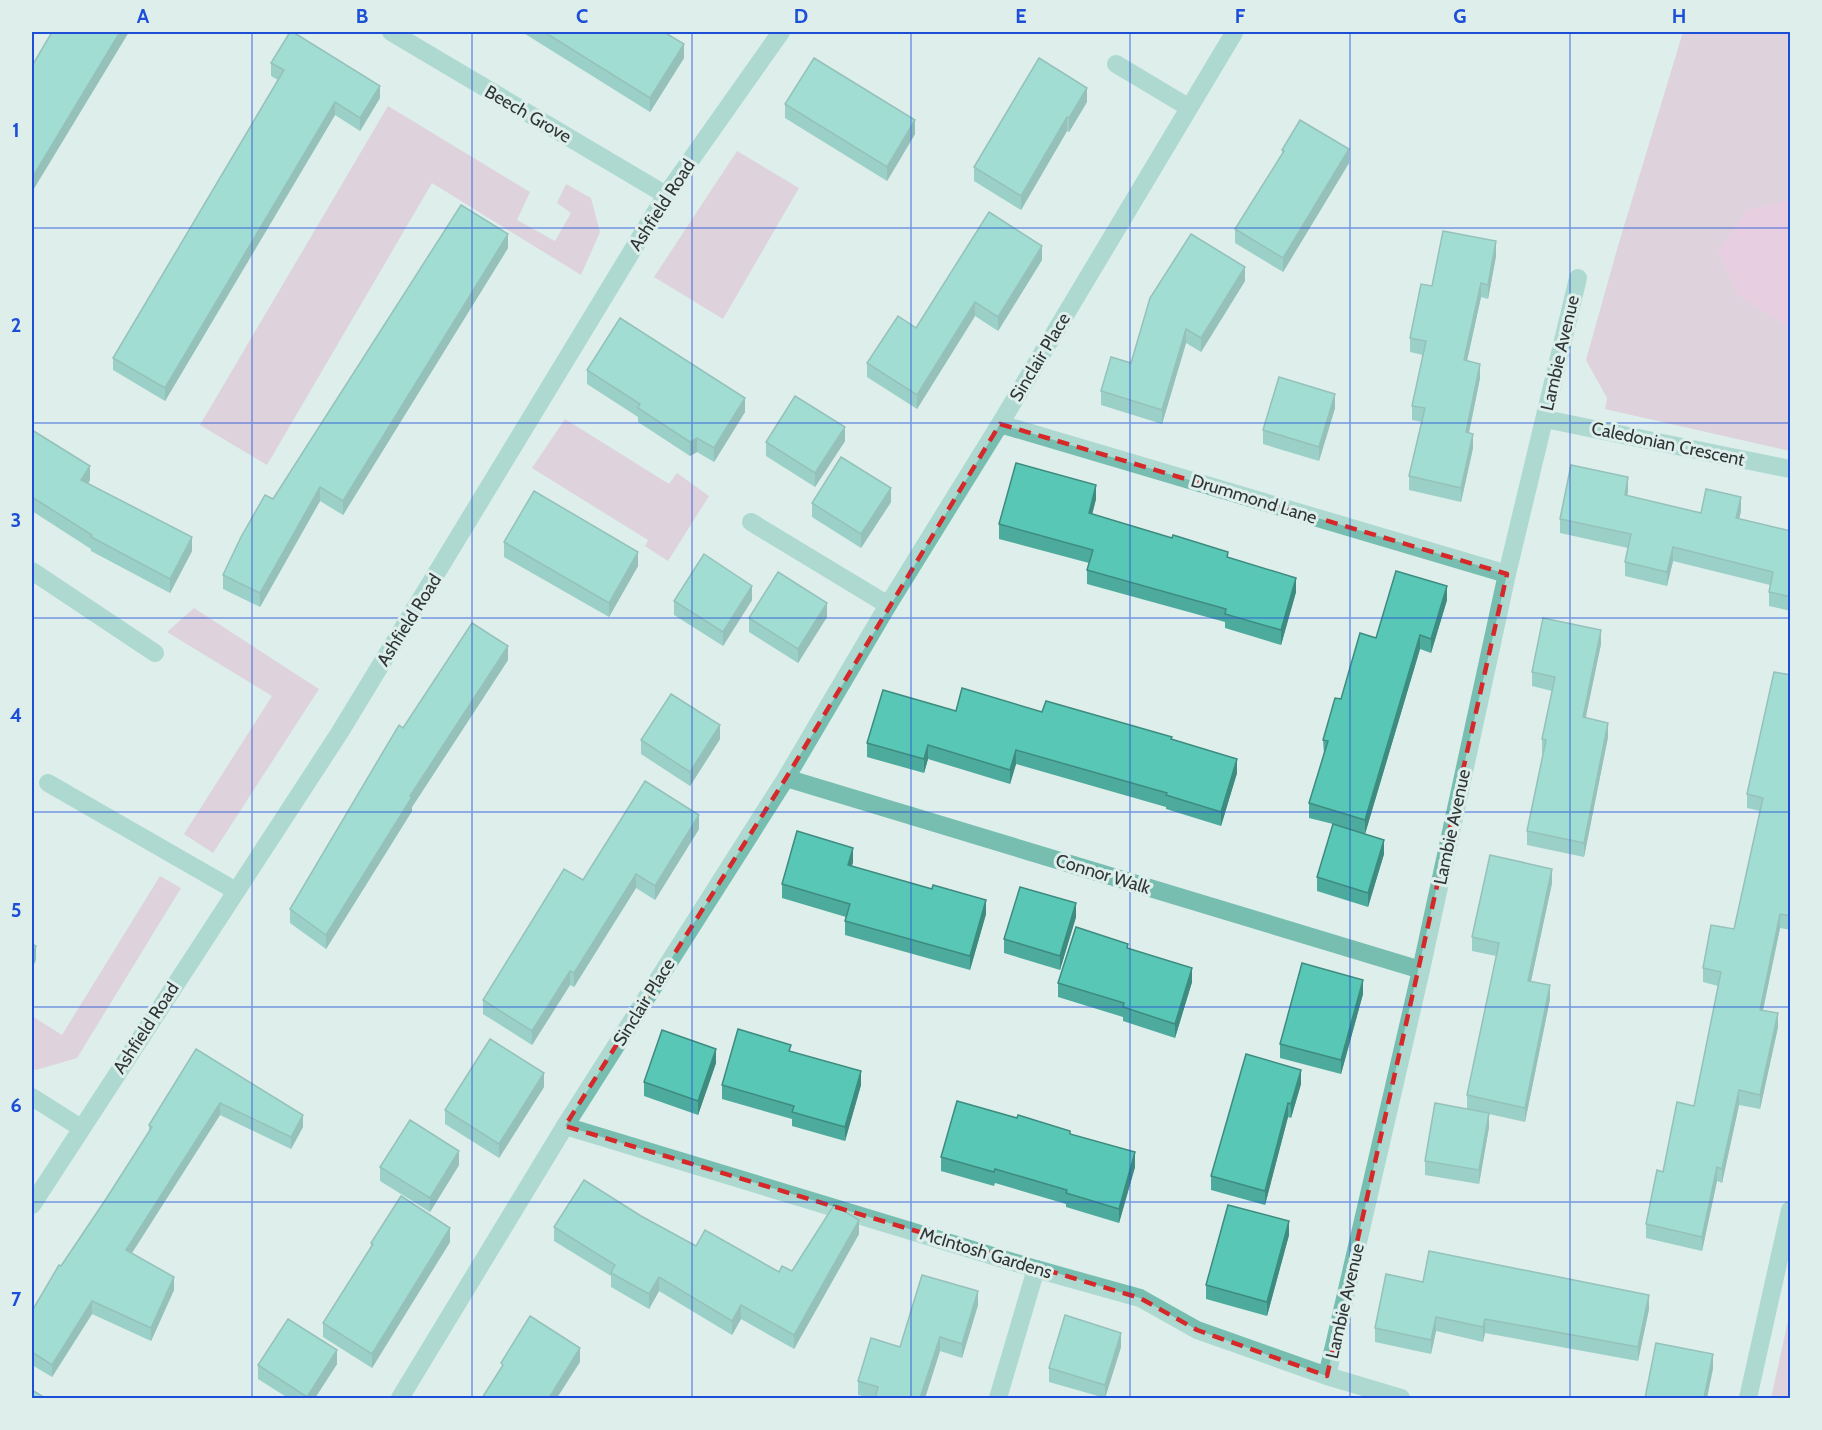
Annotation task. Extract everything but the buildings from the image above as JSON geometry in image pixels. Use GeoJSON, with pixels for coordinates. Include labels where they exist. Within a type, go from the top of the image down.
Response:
{"type":"FeatureCollection","features":[{"type":"Feature","properties":{"kind":"street","name":"Beech Grove"},"geometry":{"type":"LineString","coordinates":[[391,32],[666,195]]}},
{"type":"Feature","properties":{"kind":"street","name":"Ashfield Road"},"geometry":{"type":"LineString","coordinates":[[32,1205],[358,703],[666,195],[781,32]]}},
{"type":"Feature","properties":{"kind":"street","name":"Sinclair Place"},"geometry":{"type":"LineString","coordinates":[[400,1398],[565,1126],[786,778],[1234,33]]}},
{"type":"Feature","properties":{"kind":"street"},"geometry":{"type":"LineString","coordinates":[[1116,64],[1188,107]]}},
{"type":"Feature","properties":{"kind":"street","name":"Lambie Avenue"},"geometry":{"type":"LineString","coordinates":[[1327,1376],[1421,970],[1507,574],[1578,278]]}},
{"type":"Feature","properties":{"kind":"street","name":"Caledonian Crescent"},"geometry":{"type":"LineString","coordinates":[[1545,418],[1791,469]]}},
{"type":"Feature","properties":{"kind":"street","name":"Drummond Lane"},"geometry":{"type":"LineString","coordinates":[[1000,424],[1507,574]]}},
{"type":"Feature","properties":{"kind":"street"},"geometry":{"type":"LineString","coordinates":[[751,522],[888,605]]}},
{"type":"Feature","properties":{"kind":"street"},"geometry":{"type":"LineString","coordinates":[[32,572],[155,653]]}},
{"type":"Feature","properties":{"kind":"street","name":"Connor Walk"},"geometry":{"type":"LineString","coordinates":[[786,778],[1421,970]]}},
{"type":"Feature","properties":{"kind":"street"},"geometry":{"type":"LineString","coordinates":[[48,783],[236,891]]}},
{"type":"Feature","properties":{"kind":"street"},"geometry":{"type":"LineString","coordinates":[[32,1097],[81,1128]]}},
{"type":"Feature","properties":{"kind":"street","name":"McIntosh Gardens"},"geometry":{"type":"LineString","coordinates":[[565,1126],[1036,1269],[1140,1298],[1197,1330],[1327,1376],[1401,1398]]}},
{"type":"Feature","properties":{"kind":"street"},"geometry":{"type":"LineString","coordinates":[[1748,1398],[1791,1210]]}},
{"type":"Feature","properties":{"kind":"street"},"geometry":{"type":"LineString","coordinates":[[998,1398],[1036,1269]]}},
{"type":"Feature","properties":{"kind":"highlighted area"},"geometry":{"type":"Polygon","coordinates":[[[1000,424],[1507,574],[1327,1376],[1197,1330],[1140,1298],[565,1126],[786,778],[1000,424]]]}},
{"type":"Feature","properties":{"kind":"shaded area"},"geometry":{"type":"Polygon","coordinates":[[[1683,32],[1790,32],[1790,451],[1605,409],[1607,398],[1586,360],[1683,32]]]}},
{"type":"Feature","properties":{"kind":"shaded area"},"geometry":{"type":"Polygon","coordinates":[[[388,106],[530,192],[517,220],[555,241],[571,213],[557,203],[566,184],[591,198],[600,232],[581,275],[432,183],[267,465],[200,425],[388,106]]]}},
{"type":"Feature","properties":{"kind":"shaded area"},"geometry":{"type":"Polygon","coordinates":[[[737,151],[799,188],[723,319],[654,277],[737,151]]]}},
{"type":"Feature","properties":{"kind":"shaded area"},"geometry":{"type":"Polygon","coordinates":[[[1790,200],[1790,329],[1738,295],[1718,251],[1748,209],[1790,200]]]}},
{"type":"Feature","properties":{"kind":"shaded area"},"geometry":{"type":"Polygon","coordinates":[[[565,419],[669,484],[677,473],[709,496],[668,561],[645,546],[648,540],[532,468],[565,419]]]}},
{"type":"Feature","properties":{"kind":"shaded area"},"geometry":{"type":"Polygon","coordinates":[[[194,608],[319,689],[213,853],[184,834],[272,696],[167,632],[194,608]]]}},
{"type":"Feature","properties":{"kind":"shaded area"},"geometry":{"type":"Polygon","coordinates":[[[160,876],[181,888],[77,1058],[36,1070],[32,1068],[32,1016],[62,1035],[160,876]]]}},
{"type":"Feature","properties":{"kind":"shaded area"},"geometry":{"type":"Polygon","coordinates":[[[1790,1312],[1790,1398],[1771,1398],[1790,1312]]]}}]}
